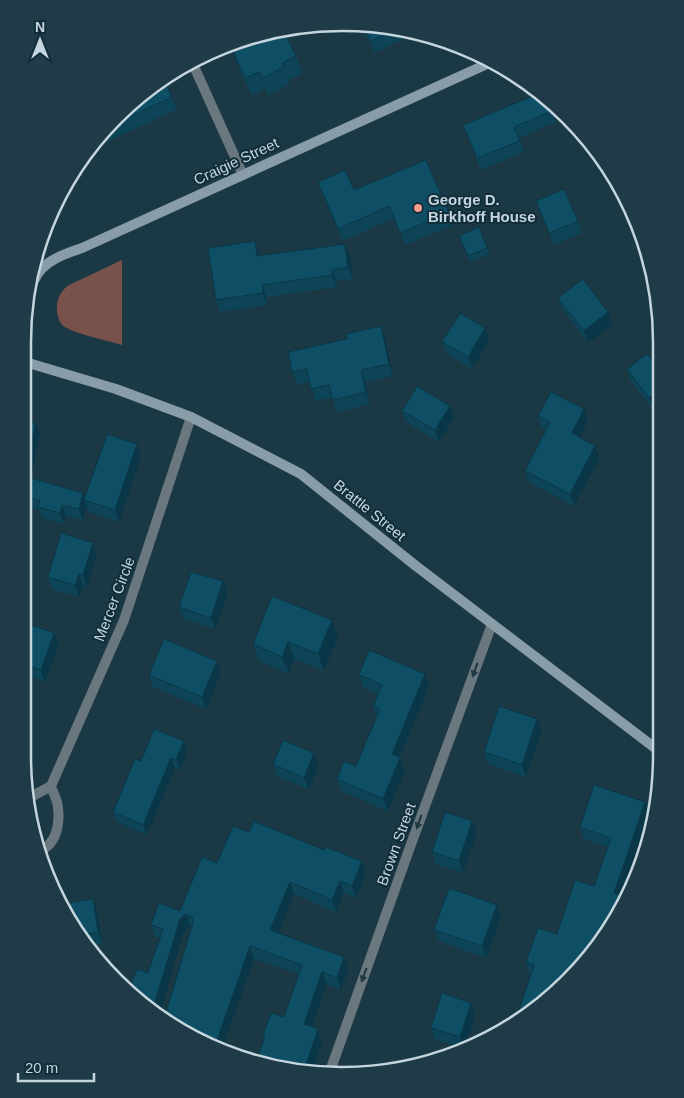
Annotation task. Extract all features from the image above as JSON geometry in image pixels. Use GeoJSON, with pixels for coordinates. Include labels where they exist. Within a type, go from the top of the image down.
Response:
{"type":"FeatureCollection","features":[{"type":"Feature","properties":{"kind":"main road","name":"Craigie Street"},"geometry":{"type":"LineString","coordinates":[[40,270],[51,260],[82,248],[484,66]]}},
{"type":"Feature","properties":{"kind":"main road","name":"Brattle Street"},"geometry":{"type":"LineString","coordinates":[[31,364],[116,389],[191,417],[301,474],[416,566],[653,746]]}},
{"type":"Feature","properties":{"kind":"street"},"geometry":{"type":"LineString","coordinates":[[195,69],[243,175]]}},
{"type":"Feature","properties":{"kind":"street","name":"Mercer Circle"},"geometry":{"type":"LineString","coordinates":[[51,786],[124,620],[191,417]]}},
{"type":"Feature","properties":{"kind":"street","name":"Brown Street"},"geometry":{"type":"LineString","coordinates":[[332,1066],[492,624]]}},
{"type":"Feature","properties":{"kind":"street"},"geometry":{"type":"LineString","coordinates":[[34,795],[51,786],[58,807],[58,824],[55,837],[45,847]]}},
{"type":"Feature","properties":{"kind":"shaded area"},"geometry":{"type":"Polygon","coordinates":[[[122,260],[122,345],[82,334],[62,325],[58,316],[57,303],[67,286],[122,260]]]}},
{"type":"Feature","properties":{"kind":"building"},"geometry":{"type":"Polygon","coordinates":[[[367,32],[385,34],[371,41],[367,32]]]}},
{"type":"Feature","properties":{"kind":"building"},"geometry":{"type":"Polygon","coordinates":[[[286,36],[296,56],[282,63],[284,67],[262,78],[259,72],[245,78],[233,51],[286,36]]]}},
{"type":"Feature","properties":{"kind":"building"},"geometry":{"type":"Polygon","coordinates":[[[167,85],[172,97],[125,119],[167,85]]]}},
{"type":"Feature","properties":{"kind":"building"},"geometry":{"type":"Polygon","coordinates":[[[532,96],[551,112],[514,127],[520,141],[477,158],[463,125],[532,96]]]}},
{"type":"Feature","properties":{"kind":"building"},"geometry":{"type":"Polygon","coordinates":[[[426,160],[449,213],[400,233],[389,206],[338,229],[318,182],[345,170],[354,190],[426,160]]]}},
{"type":"Feature","properties":{"kind":"building"},"geometry":{"type":"Polygon","coordinates":[[[564,189],[578,221],[549,233],[536,201],[564,189]]]}},
{"type":"Feature","properties":{"kind":"building"},"geometry":{"type":"Polygon","coordinates":[[[479,227],[487,248],[468,256],[459,236],[479,227]]]}},
{"type":"Feature","properties":{"kind":"building"},"geometry":{"type":"Polygon","coordinates":[[[255,241],[257,256],[345,244],[348,267],[332,270],[332,275],[262,285],[263,293],[216,300],[208,248],[255,241]]]}},
{"type":"Feature","properties":{"kind":"building"},"geometry":{"type":"Polygon","coordinates":[[[583,279],[608,312],[584,331],[558,298],[583,279]]]}},
{"type":"Feature","properties":{"kind":"building"},"geometry":{"type":"Polygon","coordinates":[[[460,313],[485,328],[468,357],[442,342],[460,313]]]}},
{"type":"Feature","properties":{"kind":"building"},"geometry":{"type":"Polygon","coordinates":[[[381,326],[389,364],[361,370],[366,392],[333,400],[329,385],[311,389],[307,369],[292,372],[288,352],[347,339],[346,334],[381,326]]]}},
{"type":"Feature","properties":{"kind":"building"},"geometry":{"type":"Polygon","coordinates":[[[647,354],[653,362],[653,395],[649,398],[627,369],[647,354]]]}},
{"type":"Feature","properties":{"kind":"building"},"geometry":{"type":"Polygon","coordinates":[[[417,386],[450,406],[435,430],[402,411],[417,386]]]}},
{"type":"Feature","properties":{"kind":"building"},"geometry":{"type":"Polygon","coordinates":[[[551,392],[584,409],[572,433],[595,446],[570,494],[525,471],[550,422],[538,416],[551,392]]]}},
{"type":"Feature","properties":{"kind":"building"},"geometry":{"type":"Polygon","coordinates":[[[31,422],[36,423],[31,444],[31,422]]]}},
{"type":"Feature","properties":{"kind":"building"},"geometry":{"type":"Polygon","coordinates":[[[107,434],[137,444],[115,510],[84,500],[107,434]]]}},
{"type":"Feature","properties":{"kind":"building"},"geometry":{"type":"Polygon","coordinates":[[[31,478],[83,493],[79,509],[62,505],[60,513],[38,507],[40,500],[31,498],[31,478]]]}},
{"type":"Feature","properties":{"kind":"building"},"geometry":{"type":"Polygon","coordinates":[[[61,533],[93,543],[83,575],[79,574],[75,585],[48,577],[61,533]]]}},
{"type":"Feature","properties":{"kind":"building"},"geometry":{"type":"Polygon","coordinates":[[[191,572],[223,581],[211,618],[179,607],[191,572]]]}},
{"type":"Feature","properties":{"kind":"building"},"geometry":{"type":"Polygon","coordinates":[[[272,596],[332,620],[318,654],[288,642],[282,657],[253,644],[272,596]]]}},
{"type":"Feature","properties":{"kind":"building"},"geometry":{"type":"Polygon","coordinates":[[[31,625],[54,633],[41,670],[31,667],[31,625]]]}},
{"type":"Feature","properties":{"kind":"building"},"geometry":{"type":"Polygon","coordinates":[[[164,639],[217,661],[202,697],[149,675],[164,639]]]}},
{"type":"Feature","properties":{"kind":"building"},"geometry":{"type":"Polygon","coordinates":[[[369,650],[425,674],[392,754],[400,758],[383,799],[337,779],[344,761],[356,766],[380,709],[373,706],[382,685],[359,675],[369,650]]]}},
{"type":"Feature","properties":{"kind":"building"},"geometry":{"type":"Polygon","coordinates":[[[499,706],[537,719],[522,765],[484,752],[499,706]]]}},
{"type":"Feature","properties":{"kind":"building"},"geometry":{"type":"Polygon","coordinates":[[[154,729],[184,741],[176,760],[171,758],[143,825],[113,812],[135,759],[141,761],[154,729]]]}},
{"type":"Feature","properties":{"kind":"building"},"geometry":{"type":"Polygon","coordinates":[[[283,740],[314,753],[304,778],[273,764],[283,740]]]}},
{"type":"Feature","properties":{"kind":"building"},"geometry":{"type":"Polygon","coordinates":[[[594,785],[645,802],[614,893],[620,895],[611,911],[576,961],[547,990],[520,1010],[534,965],[526,962],[538,928],[557,934],[575,880],[594,886],[611,838],[580,827],[594,785]]]}},
{"type":"Feature","properties":{"kind":"building"},"geometry":{"type":"Polygon","coordinates":[[[445,812],[472,821],[459,861],[432,852],[445,812]]]}},
{"type":"Feature","properties":{"kind":"building"},"geometry":{"type":"Polygon","coordinates":[[[254,821],[324,850],[326,847],[362,861],[352,886],[340,881],[332,900],[290,882],[270,930],[344,957],[337,978],[322,972],[304,1024],[318,1029],[306,1064],[281,1061],[258,1055],[271,1013],[284,1017],[302,965],[250,946],[217,1040],[165,1011],[193,923],[192,917],[186,914],[180,919],[154,1004],[131,984],[137,969],[148,973],[163,929],[151,925],[159,903],[180,911],[202,857],[217,863],[233,826],[249,832],[254,821]]]}},
{"type":"Feature","properties":{"kind":"building"},"geometry":{"type":"Polygon","coordinates":[[[449,888],[497,905],[482,946],[434,930],[449,888]]]}},
{"type":"Feature","properties":{"kind":"building"},"geometry":{"type":"Polygon","coordinates":[[[93,899],[98,932],[87,934],[69,903],[93,899]]]}},
{"type":"Feature","properties":{"kind":"building"},"geometry":{"type":"Polygon","coordinates":[[[442,993],[471,1003],[460,1037],[431,1028],[442,993]]]}},
{"type":"Feature","properties":{"kind":"place","name":"George D. Birkhoff House"},"geometry":{"type":"Point","coordinates":[418,208]}}]}
